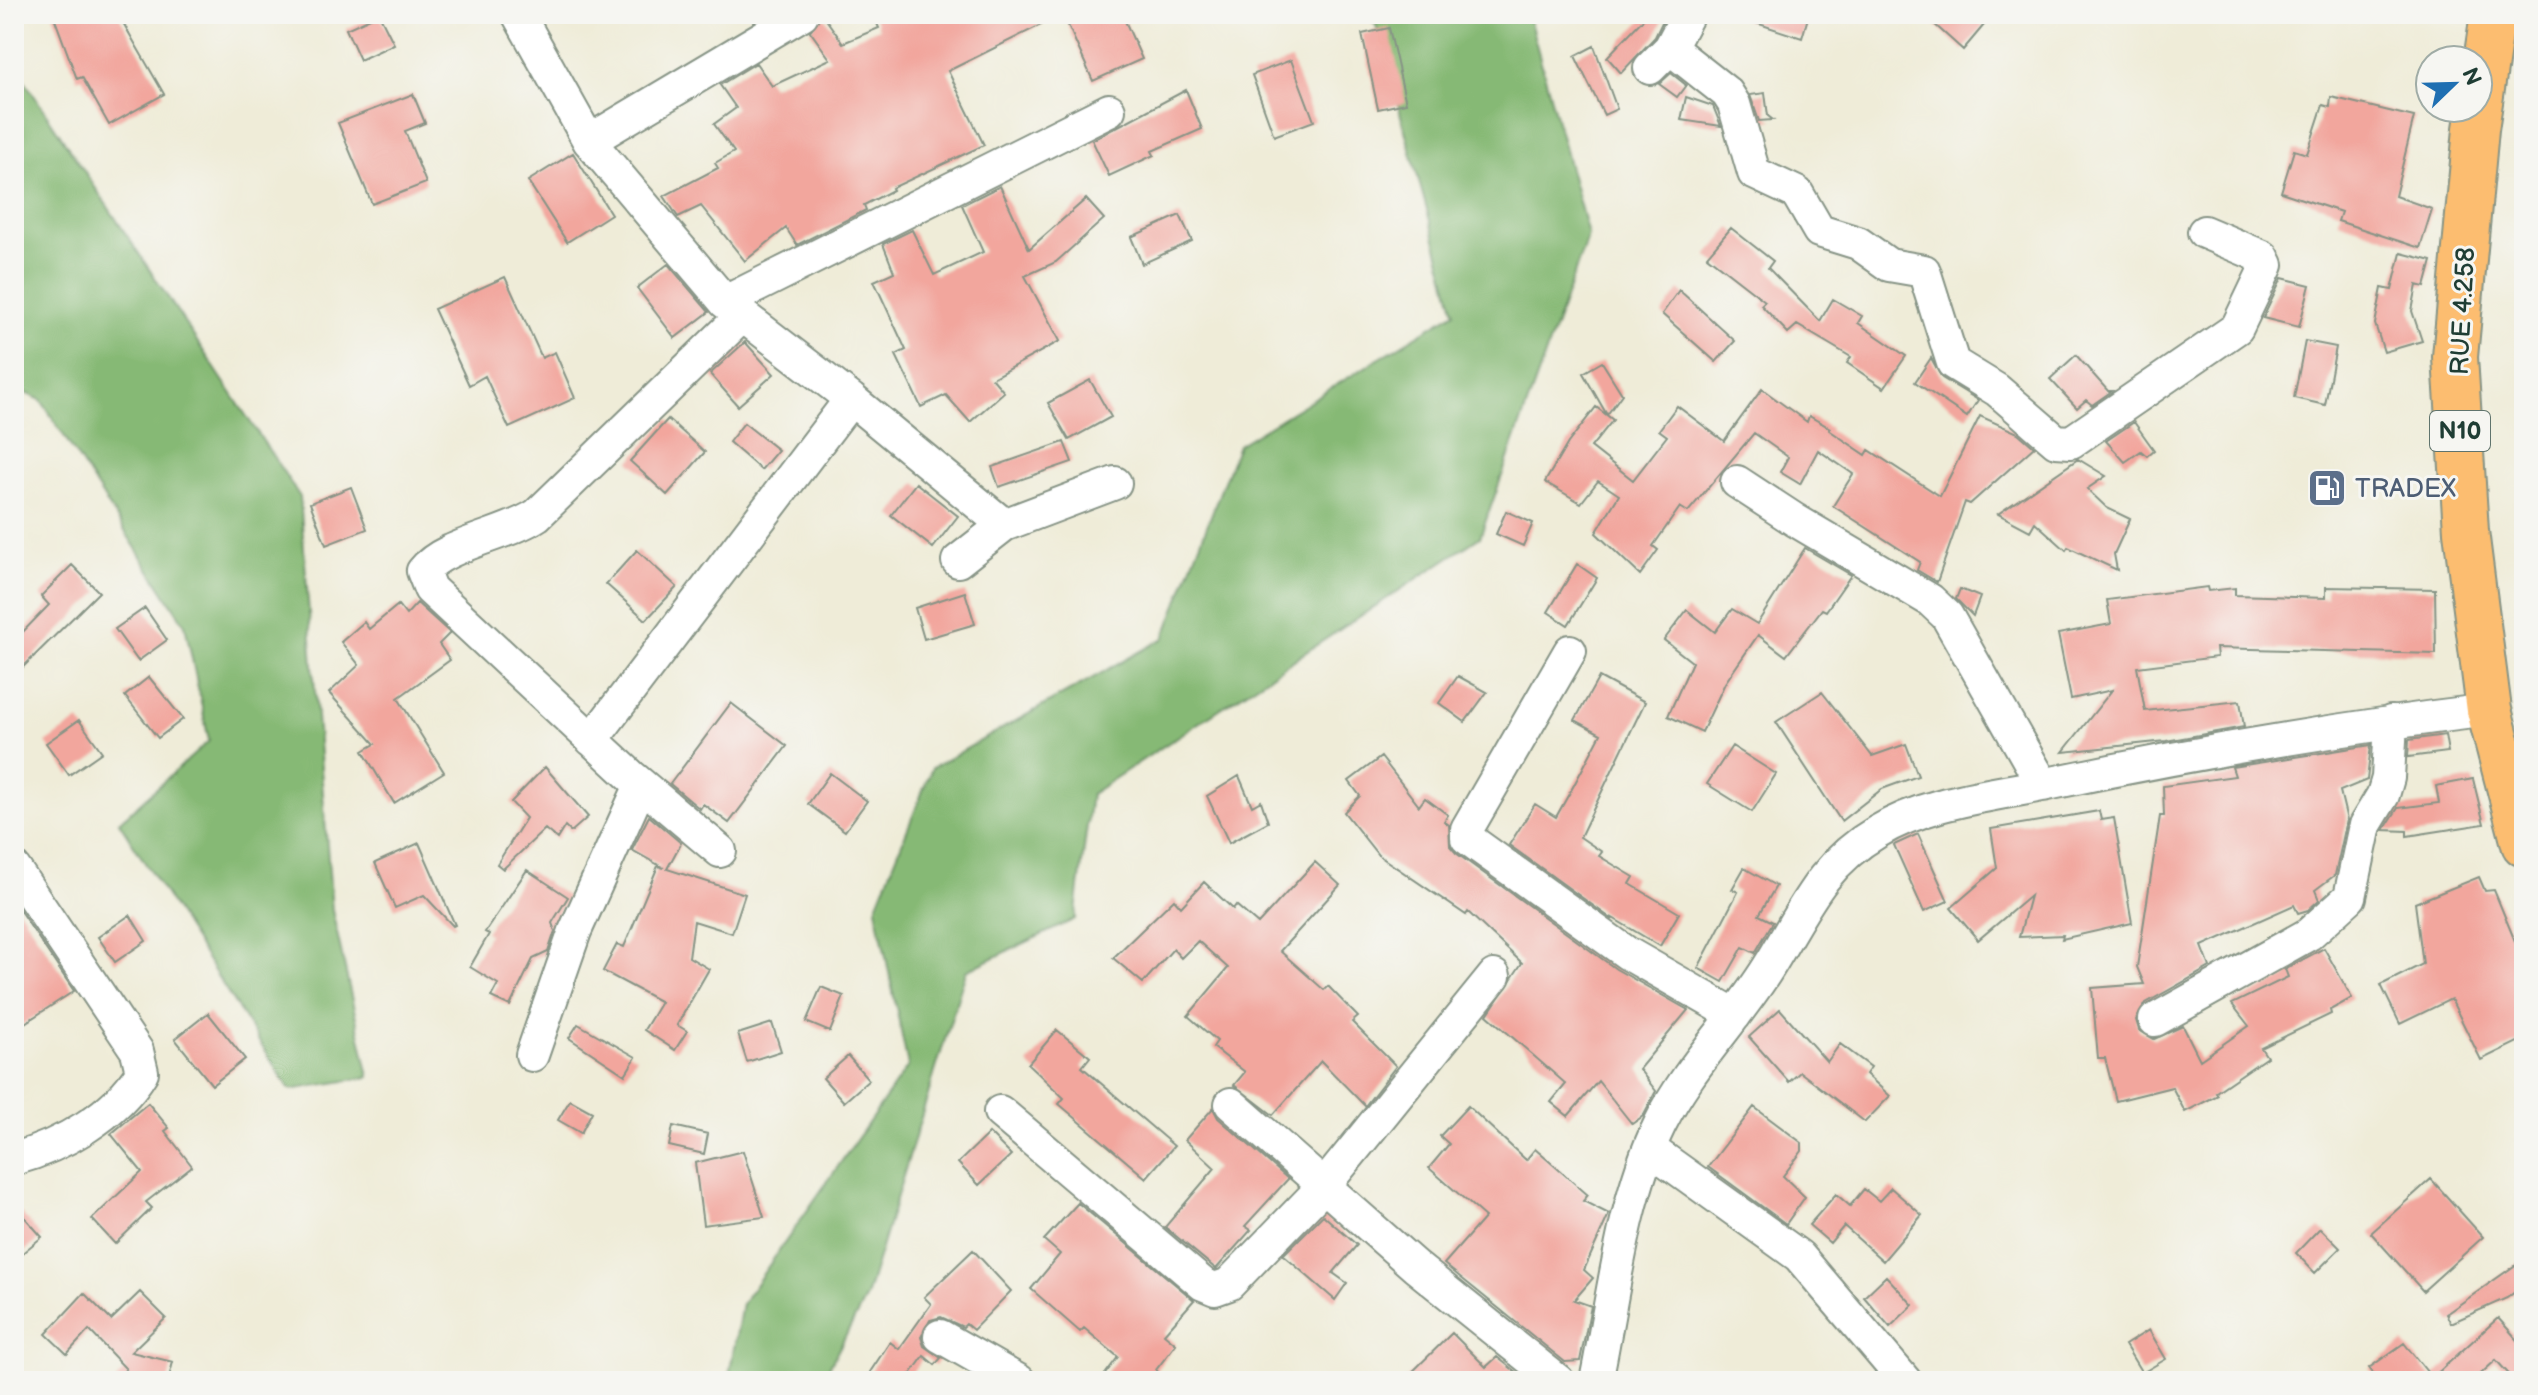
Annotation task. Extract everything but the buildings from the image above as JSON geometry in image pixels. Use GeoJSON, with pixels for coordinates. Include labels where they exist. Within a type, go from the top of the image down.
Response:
{"type":"FeatureCollection","features":[{"type":"Feature","properties":{"kind":"highway","name":"RUE 4.258"},"geometry":{"type":"LineString","coordinates":[[2493,14],[2476,129],[2455,357],[2466,531],[2489,710],[2524,844]]}},
{"type":"Feature","properties":{"kind":"street"},"geometry":{"type":"LineString","coordinates":[[518,14],[589,141],[733,310],[851,399],[1004,525]]}},
{"type":"Feature","properties":{"kind":"street"},"geometry":{"type":"LineString","coordinates":[[589,141],[802,14]]}},
{"type":"Feature","properties":{"kind":"street"},"geometry":{"type":"LineString","coordinates":[[1688,14],[1660,58],[1727,93],[1734,104],[1754,173],[1797,193],[1819,231],[1858,243],[1889,265],[1924,271],[1949,357],[1997,390],[2056,441],[2071,442],[2237,328],[2267,265],[2263,257],[2204,232]]}},
{"type":"Feature","properties":{"kind":"street"},"geometry":{"type":"LineString","coordinates":[[720,851],[641,785],[430,589],[423,571],[433,559],[518,527],[537,515],[733,310],[1109,110]]}},
{"type":"Feature","properties":{"kind":"street"},"geometry":{"type":"LineString","coordinates":[[592,740],[851,399]]}},
{"type":"Feature","properties":{"kind":"street"},"geometry":{"type":"LineString","coordinates":[[1737,482],[1930,600],[1947,616],[2043,785]]}},
{"type":"Feature","properties":{"kind":"street"},"geometry":{"type":"LineString","coordinates":[[958,561],[1004,525],[1115,483]]}},
{"type":"Feature","properties":{"kind":"street"},"geometry":{"type":"LineString","coordinates":[[1570,651],[1467,829],[1467,838],[1627,953],[1735,1015]]}},
{"type":"Feature","properties":{"kind":"street"},"geometry":{"type":"LineString","coordinates":[[1596,1381],[1620,1262],[1650,1149],[1661,1122],[1768,968],[1807,897],[1843,858],[1876,832],[1918,811],[2141,764],[2391,722],[2489,710]]}},
{"type":"Feature","properties":{"kind":"street"},"geometry":{"type":"LineString","coordinates":[[2155,1020],[2309,934],[2350,897],[2365,825],[2383,795],[2388,778],[2391,722]]}},
{"type":"Feature","properties":{"kind":"street"},"geometry":{"type":"LineString","coordinates":[[532,1055],[575,931],[641,785]]}},
{"type":"Feature","properties":{"kind":"street"},"geometry":{"type":"LineString","coordinates":[[14,868],[137,1051],[142,1072],[114,1106],[94,1121],[14,1159]]}},
{"type":"Feature","properties":{"kind":"street"},"geometry":{"type":"LineString","coordinates":[[1000,1112],[1203,1284],[1215,1289],[1229,1284],[1324,1186],[1494,976]]}},
{"type":"Feature","properties":{"kind":"street"},"geometry":{"type":"LineString","coordinates":[[1231,1104],[1416,1267],[1558,1381]]}},
{"type":"Feature","properties":{"kind":"street"},"geometry":{"type":"LineString","coordinates":[[1650,1149],[1799,1256],[1905,1381]]}},
{"type":"Feature","properties":{"kind":"street"},"geometry":{"type":"LineString","coordinates":[[940,1336],[1019,1381]]}},
{"type":"Feature","properties":{"kind":"green space"},"geometry":{"type":"Polygon","coordinates":[[[1365,14],[1528,14],[1588,235],[1480,537],[1091,794],[1075,919],[966,971],[866,1297],[822,1381],[728,1381],[742,1304],[908,1066],[876,908],[932,768],[1164,638],[1238,445],[1455,312],[1376,25],[1365,14]]]}},
{"type":"Feature","properties":{"kind":"green space"},"geometry":{"type":"Polygon","coordinates":[[[20,74],[300,497],[332,910],[369,1077],[290,1090],[119,822],[209,741],[185,625],[41,400],[14,388],[14,78],[20,74]]]}},
{"type":"Feature","properties":{"kind":"place","name":"TRADEX"},"geometry":{"type":"Point","coordinates":[2327,488]}}]}
